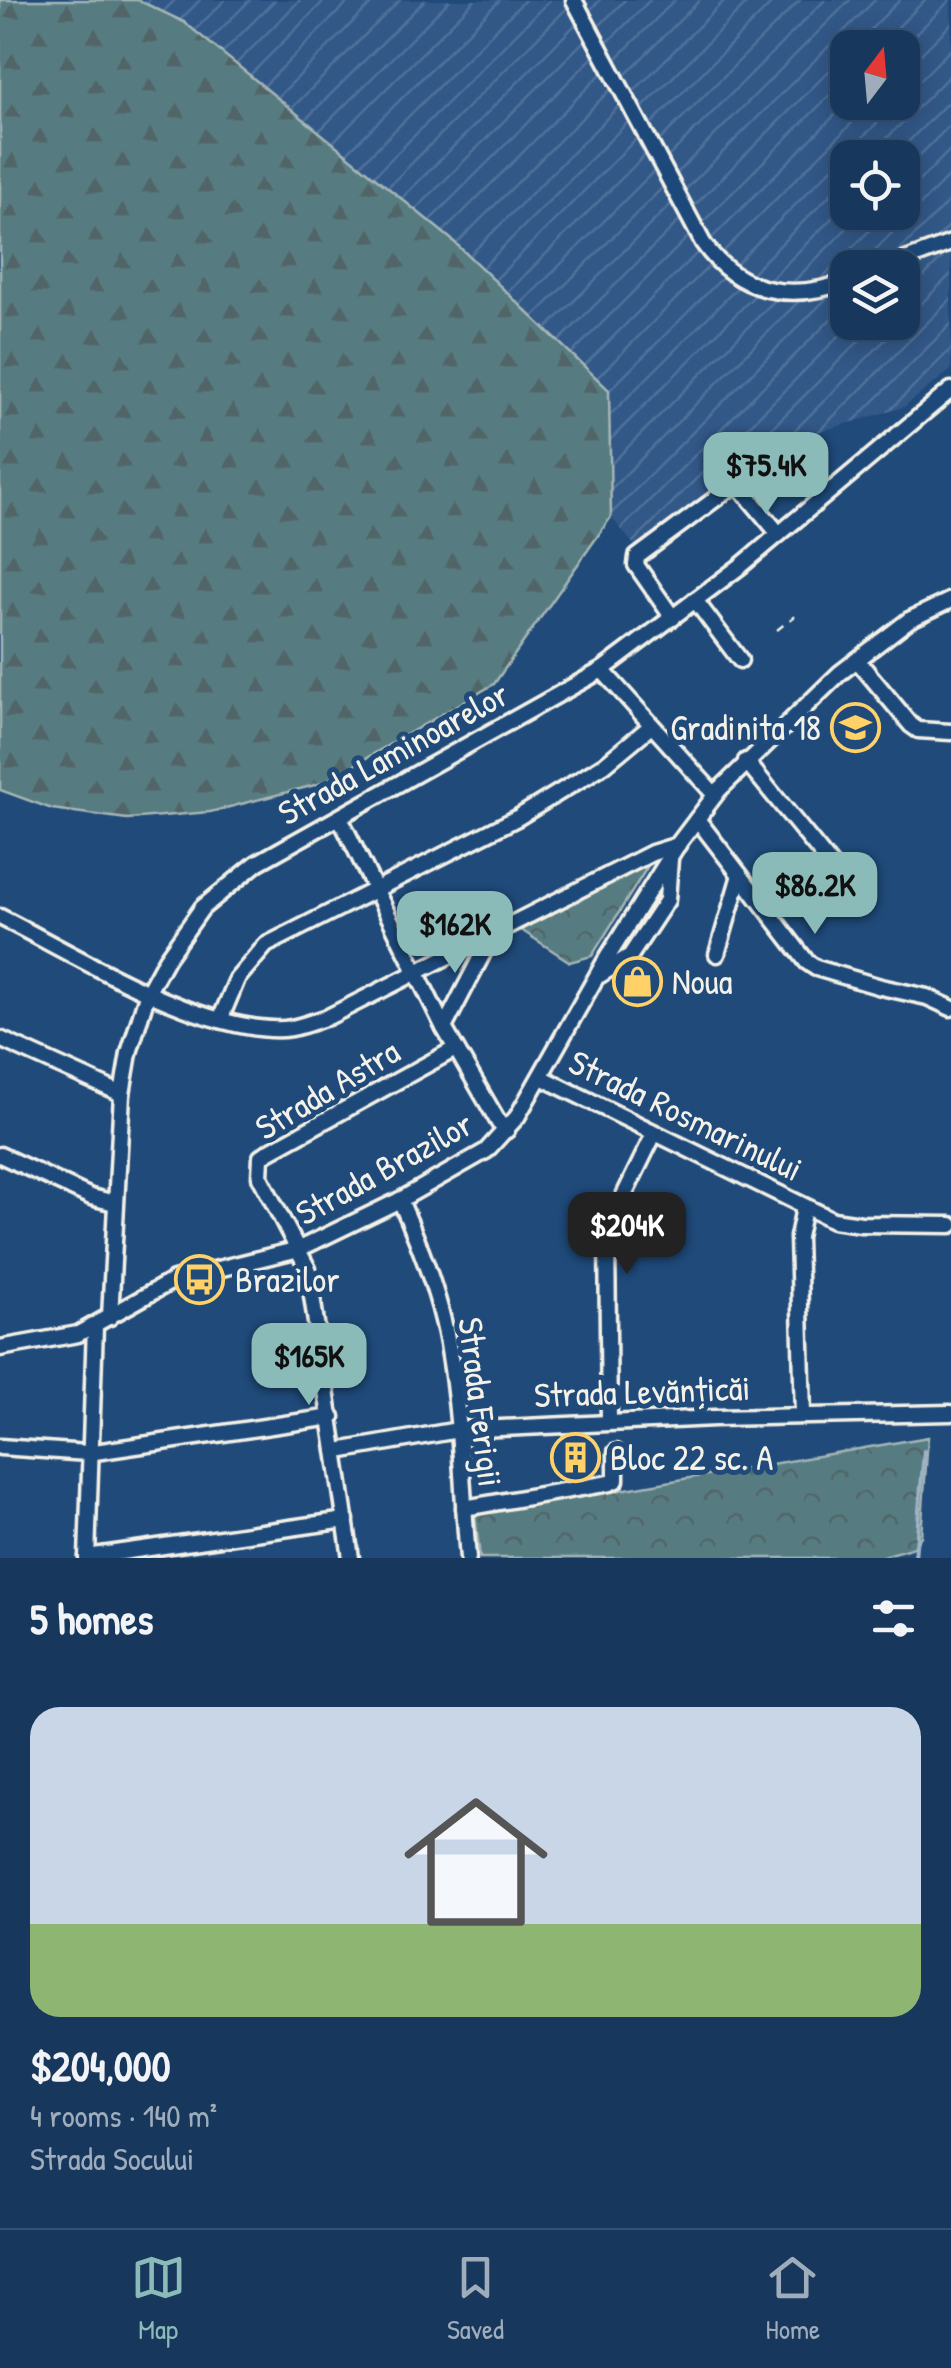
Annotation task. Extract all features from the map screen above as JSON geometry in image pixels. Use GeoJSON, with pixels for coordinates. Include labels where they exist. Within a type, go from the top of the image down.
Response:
{"type":"FeatureCollection","features":[{"type":"Feature","properties":{"kind":"street"},"geometry":{"type":"LineString","coordinates":[[574,0],[718,264],[738,278],[766,289],[795,292],[830,288]]}},
{"type":"Feature","properties":{"kind":"street"},"geometry":{"type":"LineString","coordinates":[[920,255],[951,243]]}},
{"type":"Feature","properties":{"kind":"street","name":"Strada Laminoarelor"},"geometry":{"type":"LineString","coordinates":[[110,1316],[122,1094],[130,1053],[148,992],[184,932],[227,884],[257,863],[602,670],[779,534],[951,390]]}},
{"type":"Feature","properties":{"kind":"street"},"geometry":{"type":"LineString","coordinates":[[673,618],[636,565],[637,557],[734,484],[779,534]]}},
{"type":"Feature","properties":{"kind":"street"},"geometry":{"type":"LineString","coordinates":[[696,600],[740,660]]}},
{"type":"Feature","properties":{"kind":"street","name":"Strada Brazilor"},"geometry":{"type":"LineString","coordinates":[[0,1348],[78,1334],[174,1280],[300,1249],[400,1200],[486,1151],[507,1130],[660,872],[716,795],[746,761],[857,660],[910,620],[946,603]]}},
{"type":"Feature","properties":{"kind":"street"},"geometry":{"type":"LineString","coordinates":[[857,660],[911,725],[918,730],[951,732]]}},
{"type":"Feature","properties":{"kind":"street"},"geometry":{"type":"LineString","coordinates":[[602,670],[716,795]]}},
{"type":"Feature","properties":{"kind":"street"},"geometry":{"type":"LineString","coordinates":[[220,1020],[237,979],[266,945],[376,892],[564,791],[604,766],[652,726]]}},
{"type":"Feature","properties":{"kind":"street"},"geometry":{"type":"LineString","coordinates":[[746,761],[846,884]]}},
{"type":"Feature","properties":{"kind":"street"},"geometry":{"type":"LineString","coordinates":[[340,818],[455,1049],[507,1130]]}},
{"type":"Feature","properties":{"kind":"street"},"geometry":{"type":"LineString","coordinates":[[697,819],[806,962],[881,988],[927,996],[951,1008]]}},
{"type":"Feature","properties":{"kind":"street"},"geometry":{"type":"LineString","coordinates":[[0,917],[148,992],[220,1020],[288,1029],[328,1017],[652,852],[674,851],[667,900],[630,956],[595,978]]}},
{"type":"Feature","properties":{"kind":"street"},"geometry":{"type":"LineString","coordinates":[[717,954],[740,875]]}},
{"type":"Feature","properties":{"kind":"street"},"geometry":{"type":"LineString","coordinates":[[444,1028],[494,932]]}},
{"type":"Feature","properties":{"kind":"street"},"geometry":{"type":"LineString","coordinates":[[0,1039],[122,1094]]}},
{"type":"Feature","properties":{"kind":"street","name":"Strada Astra"},"geometry":{"type":"LineString","coordinates":[[300,1249],[260,1177],[260,1157],[455,1049]]}},
{"type":"Feature","properties":{"kind":"street","name":"Strada Rosmarinului"},"geometry":{"type":"LineString","coordinates":[[541,1077],[804,1208],[846,1223],[951,1225]]}},
{"type":"Feature","properties":{"kind":"street"},"geometry":{"type":"LineString","coordinates":[[609,1422],[607,1238],[654,1134]]}},
{"type":"Feature","properties":{"kind":"street"},"geometry":{"type":"LineString","coordinates":[[0,1155],[90,1197],[115,1203]]}},
{"type":"Feature","properties":{"kind":"street","name":"Strada Ferigii"},"geometry":{"type":"LineString","coordinates":[[400,1200],[442,1316],[450,1356],[468,1558]]}},
{"type":"Feature","properties":{"kind":"street","name":"Strada Rosmarinului"},"geometry":{"type":"LineString","coordinates":[[804,1208],[798,1228],[804,1415]]}},
{"type":"Feature","properties":{"kind":"street"},"geometry":{"type":"LineString","coordinates":[[300,1249],[308,1269],[351,1558]]}},
{"type":"Feature","properties":{"kind":"street"},"geometry":{"type":"LineString","coordinates":[[95,1326],[87,1557],[346,1520]]}},
{"type":"Feature","properties":{"kind":"street","name":"Strada Levănțicăi"},"geometry":{"type":"LineString","coordinates":[[338,1451],[458,1430],[804,1415],[951,1413]]}},
{"type":"Feature","properties":{"kind":"street"},"geometry":{"type":"LineString","coordinates":[[0,1446],[88,1453],[332,1417]]}},
{"type":"Feature","properties":{"kind":"street"},"geometry":{"type":"LineString","coordinates":[[464,1508],[610,1483],[616,1480],[616,1452]]}},
{"type":"Feature","properties":{"kind":"path"},"geometry":{"type":"LineString","coordinates":[[777,630],[795,616]]}},
{"type":"Feature","properties":{"kind":"shaded area"},"geometry":{"type":"Polygon","coordinates":[[[138,0],[951,0],[951,370],[904,407],[767,447],[639,551],[611,517],[609,390],[184,22],[138,0]]]}},
{"type":"Feature","properties":{"kind":"green space"},"geometry":{"type":"Polygon","coordinates":[[[0,0],[138,0],[184,22],[451,239],[609,390],[611,517],[494,684],[323,783],[210,812],[127,819],[52,809],[0,790],[0,0]]]}},
{"type":"Feature","properties":{"kind":"green space"},"geometry":{"type":"Polygon","coordinates":[[[651,861],[592,956],[570,962],[518,928],[651,861]]]}},
{"type":"Feature","properties":{"kind":"green space"},"geometry":{"type":"Polygon","coordinates":[[[928,1437],[921,1536],[914,1547],[877,1558],[480,1558],[475,1515],[928,1437]]]}},
{"type":"Feature","properties":{"kind":"waterway"},"geometry":{"type":"LineString","coordinates":[[915,1558],[924,1451]]}},
{"type":"Feature","properties":{"kind":"place","name":"Gradinita 18"},"geometry":{"type":"Point","coordinates":[856,727]}},
{"type":"Feature","properties":{"kind":"place","name":"Noua"},"geometry":{"type":"Point","coordinates":[637,981]}},
{"type":"Feature","properties":{"kind":"place","name":"Brazilor"},"geometry":{"type":"Point","coordinates":[200,1279]}},
{"type":"Feature","properties":{"kind":"place","name":"Bloc 22 sc. A"},"geometry":{"type":"Point","coordinates":[575,1457]}}]}
